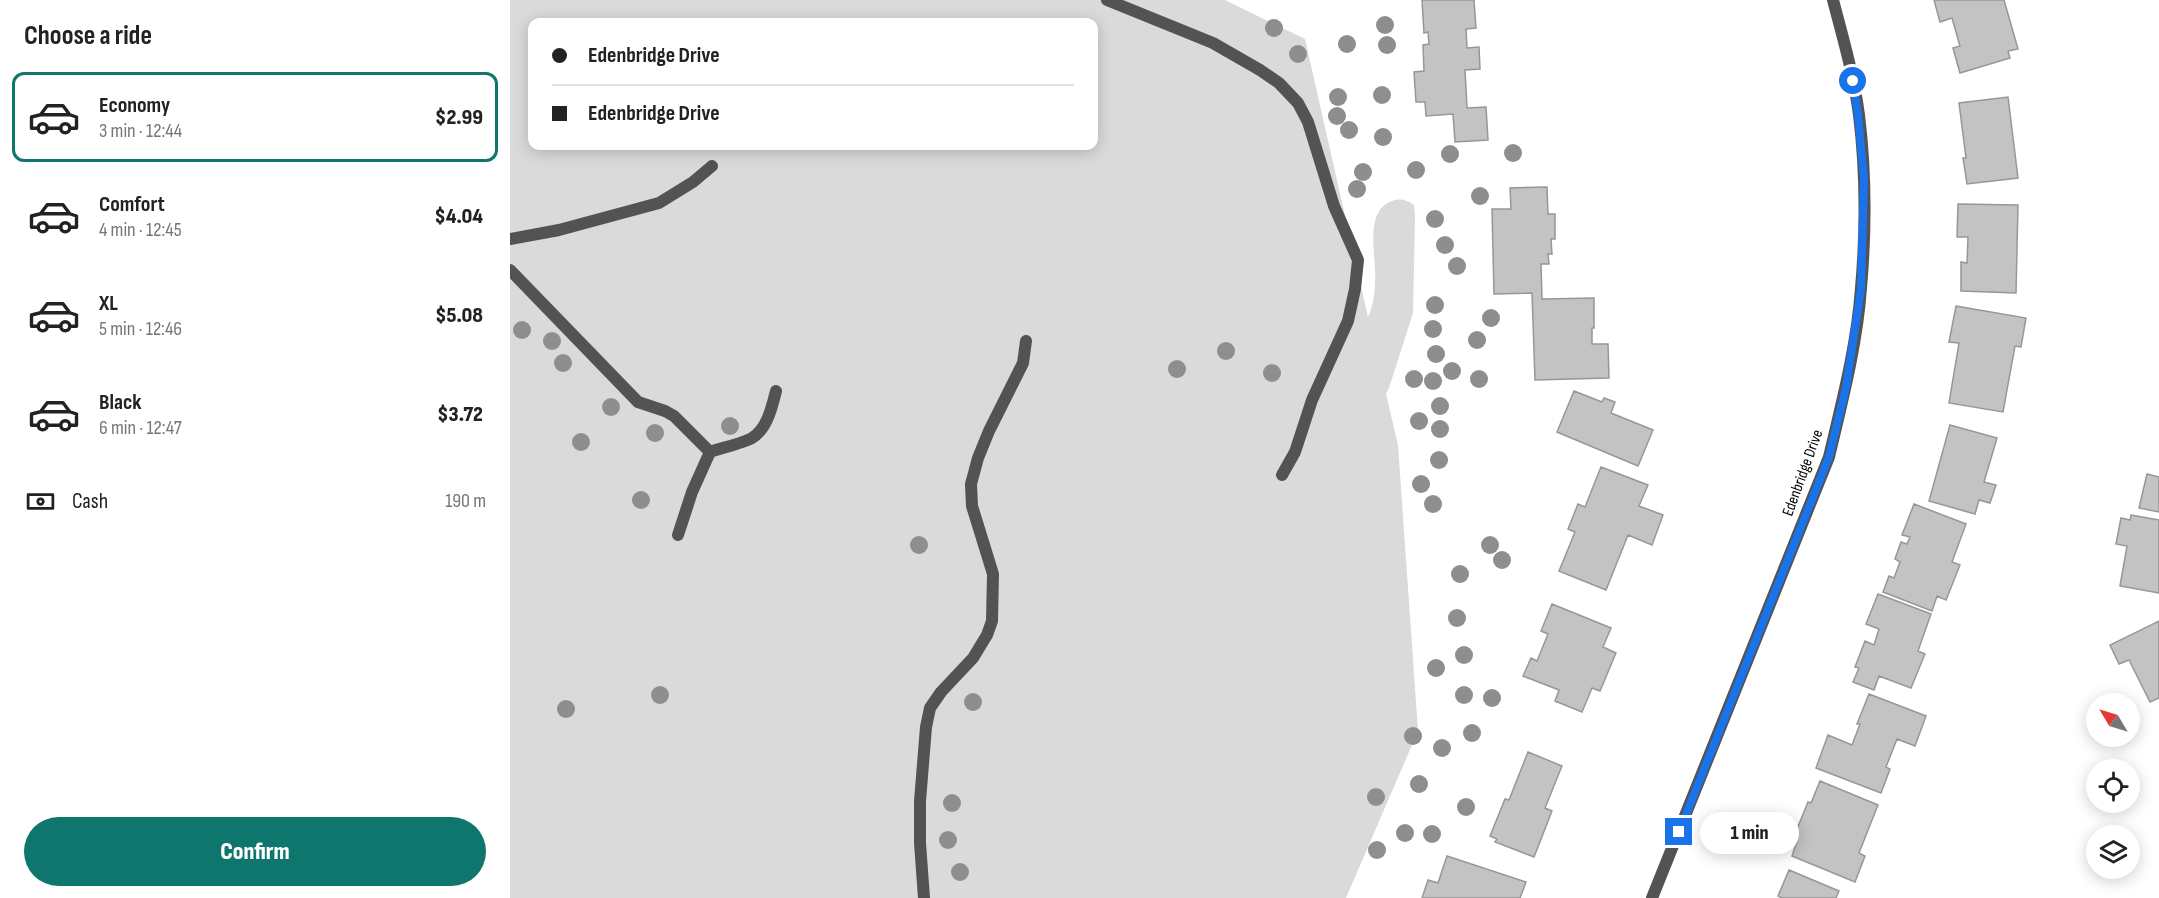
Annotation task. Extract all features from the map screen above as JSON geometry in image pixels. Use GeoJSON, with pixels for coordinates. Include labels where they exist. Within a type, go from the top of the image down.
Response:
{"type":"FeatureCollection","features":[{"type":"Feature","properties":{"kind":"street"},"geometry":{"type":"LineString","coordinates":[[1107,0],[1213,43],[1260,70],[1279,83],[1298,103],[1308,123],[1334,206],[1358,260],[1348,321],[1312,400],[1295,452],[1282,475]]}},
{"type":"Feature","properties":{"kind":"street","name":"Edenbridge Drive"},"geometry":{"type":"LineString","coordinates":[[1652,898],[1829,457],[1846,387],[1861,289],[1864,179],[1850,64],[1833,0]]}},
{"type":"Feature","properties":{"kind":"street"},"geometry":{"type":"LineString","coordinates":[[510,239],[559,231],[659,203],[693,182],[712,166]]}},
{"type":"Feature","properties":{"kind":"street"},"geometry":{"type":"LineString","coordinates":[[510,270],[638,402],[674,416],[710,452]]}},
{"type":"Feature","properties":{"kind":"street"},"geometry":{"type":"LineString","coordinates":[[924,898],[920,801],[926,727],[930,708],[941,692],[973,658],[987,635],[992,621],[993,574],[972,506],[971,484],[989,431],[1023,363],[1026,341]]}},
{"type":"Feature","properties":{"kind":"street"},"geometry":{"type":"LineString","coordinates":[[678,535],[692,492],[710,452],[752,439],[762,430],[771,412],[776,391]]}},
{"type":"Feature","properties":{"kind":"shaded area"},"geometry":{"type":"Polygon","coordinates":[[[510,0],[1225,0],[1305,39],[1368,317],[1375,290],[1373,236],[1377,214],[1383,206],[1392,201],[1401,200],[1414,205],[1415,217],[1413,313],[1386,394],[1398,445],[1418,731],[1346,898],[510,898],[510,0]]]}},
{"type":"Feature","properties":{"kind":"building"},"geometry":{"type":"Polygon","coordinates":[[[1422,0],[1474,0],[1476,28],[1466,29],[1467,48],[1479,47],[1480,69],[1465,70],[1467,108],[1486,107],[1488,140],[1455,142],[1453,114],[1426,116],[1425,102],[1416,102],[1414,72],[1424,71],[1423,45],[1429,44],[1428,32],[1424,33],[1422,0]]]}},
{"type":"Feature","properties":{"kind":"building"},"geometry":{"type":"Polygon","coordinates":[[[1934,0],[2004,0],[2018,49],[2008,51],[2010,58],[1960,73],[1953,48],[1960,46],[1952,18],[1940,22],[1934,0]]]}},
{"type":"Feature","properties":{"kind":"building"},"geometry":{"type":"Polygon","coordinates":[[[2008,97],[2018,178],[1967,184],[1959,103],[2008,97]]]}},
{"type":"Feature","properties":{"kind":"building"},"geometry":{"type":"Polygon","coordinates":[[[1547,187],[1548,214],[1555,214],[1555,239],[1551,239],[1552,254],[1548,254],[1549,264],[1541,264],[1542,299],[1594,298],[1592,344],[1608,344],[1609,378],[1535,380],[1532,293],[1494,294],[1492,209],[1511,209],[1510,188],[1547,187]]]}},
{"type":"Feature","properties":{"kind":"building"},"geometry":{"type":"Polygon","coordinates":[[[1958,204],[2018,205],[2016,293],[1961,291],[1961,262],[1967,263],[1968,237],[1957,237],[1958,204]]]}},
{"type":"Feature","properties":{"kind":"building"},"geometry":{"type":"Polygon","coordinates":[[[1956,306],[2026,318],[2021,347],[2015,346],[2003,412],[1949,403],[1959,343],[1949,342],[1956,306]]]}},
{"type":"Feature","properties":{"kind":"building"},"geometry":{"type":"Polygon","coordinates":[[[1574,391],[1602,402],[1604,398],[1615,402],[1611,413],[1653,430],[1638,466],[1557,432],[1574,391]]]}},
{"type":"Feature","properties":{"kind":"building"},"geometry":{"type":"Polygon","coordinates":[[[1950,425],[1997,438],[1984,482],[1996,485],[1990,503],[1979,500],[1975,514],[1929,501],[1950,425]]]}},
{"type":"Feature","properties":{"kind":"building"},"geometry":{"type":"Polygon","coordinates":[[[1601,467],[1648,485],[1639,506],[1663,515],[1652,545],[1628,535],[1606,590],[1559,571],[1575,532],[1568,529],[1578,504],[1585,507],[1601,467]]]}},
{"type":"Feature","properties":{"kind":"building"},"geometry":{"type":"Polygon","coordinates":[[[2147,474],[2159,477],[2159,512],[2139,508],[2147,474]]]}},
{"type":"Feature","properties":{"kind":"building"},"geometry":{"type":"Polygon","coordinates":[[[1914,504],[1966,524],[1952,562],[1960,565],[1946,600],[1937,596],[1932,611],[1883,592],[1889,576],[1894,578],[1900,562],[1895,559],[1901,542],[1907,544],[1910,537],[1902,535],[1914,504]]]}},
{"type":"Feature","properties":{"kind":"building"},"geometry":{"type":"Polygon","coordinates":[[[2131,515],[2159,520],[2159,593],[2120,586],[2127,546],[2116,544],[2121,518],[2130,520],[2131,515]]]}},
{"type":"Feature","properties":{"kind":"building"},"geometry":{"type":"Polygon","coordinates":[[[1878,594],[1931,614],[1918,651],[1925,654],[1911,688],[1879,676],[1874,690],[1853,682],[1859,668],[1855,667],[1865,641],[1874,645],[1879,629],[1866,624],[1878,594]]]}},
{"type":"Feature","properties":{"kind":"building"},"geometry":{"type":"Polygon","coordinates":[[[1552,604],[1611,628],[1603,647],[1616,653],[1600,691],[1592,688],[1582,712],[1555,701],[1559,690],[1523,676],[1531,658],[1537,661],[1548,634],[1541,631],[1552,604]]]}},
{"type":"Feature","properties":{"kind":"building"},"geometry":{"type":"Polygon","coordinates":[[[2159,621],[2159,698],[2150,702],[2129,660],[2119,664],[2110,645],[2159,621]]]}},
{"type":"Feature","properties":{"kind":"building"},"geometry":{"type":"Polygon","coordinates":[[[1869,694],[1926,716],[1915,746],[1897,739],[1886,767],[1890,769],[1881,793],[1816,768],[1828,735],[1852,745],[1860,724],[1857,724],[1869,694]]]}},
{"type":"Feature","properties":{"kind":"building"},"geometry":{"type":"Polygon","coordinates":[[[1528,752],[1562,766],[1545,808],[1552,811],[1534,857],[1495,842],[1497,839],[1490,836],[1505,799],[1509,800],[1528,752]]]}},
{"type":"Feature","properties":{"kind":"building"},"geometry":{"type":"Polygon","coordinates":[[[1820,781],[1878,805],[1859,853],[1865,856],[1855,882],[1792,856],[1797,841],[1793,839],[1808,802],[1811,803],[1820,781]]]}},
{"type":"Feature","properties":{"kind":"building"},"geometry":{"type":"Polygon","coordinates":[[[1447,856],[1526,882],[1520,898],[1422,898],[1428,880],[1438,883],[1447,856]]]}},
{"type":"Feature","properties":{"kind":"building"},"geometry":{"type":"Polygon","coordinates":[[[1789,870],[1839,891],[1836,898],[1782,898],[1778,896],[1789,870]]]}},
{"type":"Feature","properties":{"kind":"route"},"geometry":{"type":"LineString","coordinates":[[1679,832],[1829,457],[1846,387],[1861,289],[1864,179],[1853,81]]}}]}
